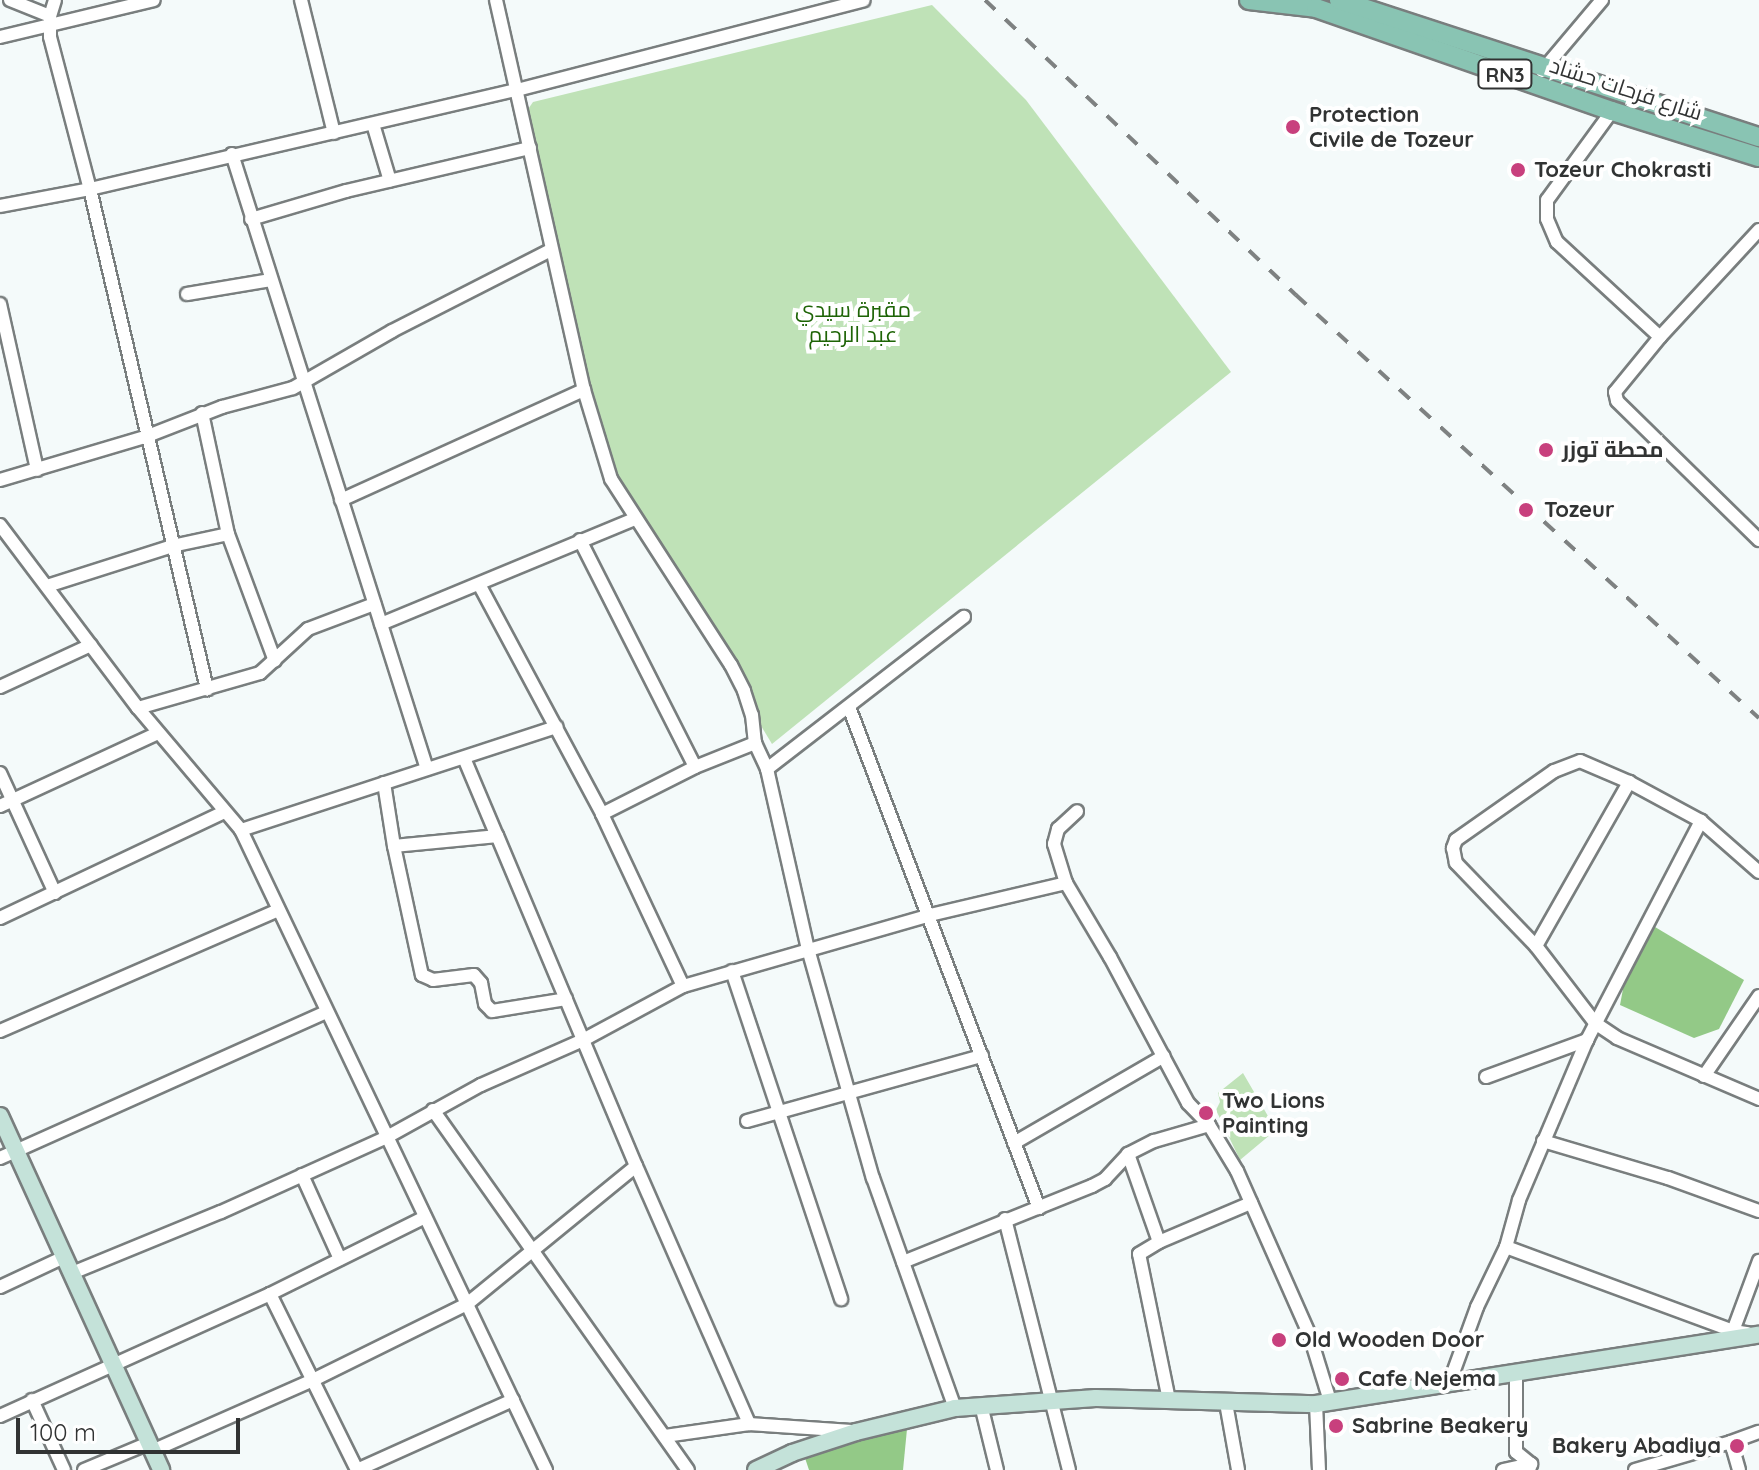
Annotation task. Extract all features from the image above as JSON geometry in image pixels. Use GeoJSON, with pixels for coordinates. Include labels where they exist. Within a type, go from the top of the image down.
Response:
{"type":"FeatureCollection","features":[{"type":"Feature","properties":{"kind":"main road","name":"شارع فرحات حشاد"},"geometry":{"type":"LineString","coordinates":[[1249,0],[1316,8],[1612,111],[1759,157]]}},
{"type":"Feature","properties":{"kind":"main road","name":"شارع فرحات حشاد"},"geometry":{"type":"LineString","coordinates":[[1339,0],[1759,137]]}},
{"type":"Feature","properties":{"kind":"main road"},"geometry":{"type":"LineString","coordinates":[[1643,121],[1652,102]]}},
{"type":"Feature","properties":{"kind":"street"},"geometry":{"type":"LineString","coordinates":[[10,0],[49,21]]}},
{"type":"Feature","properties":{"kind":"street"},"geometry":{"type":"LineString","coordinates":[[55,0],[49,21],[207,689]]}},
{"type":"Feature","properties":{"kind":"street"},"geometry":{"type":"LineString","coordinates":[[0,37],[49,21],[154,0]]}},
{"type":"Feature","properties":{"kind":"street"},"geometry":{"type":"LineString","coordinates":[[301,0],[334,133]]}},
{"type":"Feature","properties":{"kind":"street"},"geometry":{"type":"LineString","coordinates":[[496,0],[584,390],[611,479],[731,665],[752,715],[755,743],[767,769],[808,949],[873,1178],[955,1408]]}},
{"type":"Feature","properties":{"kind":"street"},"geometry":{"type":"LineString","coordinates":[[0,206],[90,189],[517,90],[864,0]]}},
{"type":"Feature","properties":{"kind":"street"},"geometry":{"type":"LineString","coordinates":[[1534,84],[1545,66],[1602,0]]}},
{"type":"Feature","properties":{"kind":"street"},"geometry":{"type":"LineString","coordinates":[[1612,111],[1547,200],[1547,219],[1557,242],[1660,337]]}},
{"type":"Feature","properties":{"kind":"street"},"geometry":{"type":"LineString","coordinates":[[373,124],[390,181]]}},
{"type":"Feature","properties":{"kind":"street"},"geometry":{"type":"LineString","coordinates":[[251,219],[390,181],[530,148]]}},
{"type":"Feature","properties":{"kind":"street"},"geometry":{"type":"LineString","coordinates":[[232,154],[427,769]]}},
{"type":"Feature","properties":{"kind":"street"},"geometry":{"type":"LineString","coordinates":[[1759,230],[1617,387],[1617,401],[1759,540]]}},
{"type":"Feature","properties":{"kind":"street"},"geometry":{"type":"LineString","coordinates":[[0,480],[145,437],[202,413],[286,391],[392,331],[551,250]]}},
{"type":"Feature","properties":{"kind":"street"},"geometry":{"type":"LineString","coordinates":[[187,294],[271,280]]}},
{"type":"Feature","properties":{"kind":"street"},"geometry":{"type":"LineString","coordinates":[[0,304],[37,470]]}},
{"type":"Feature","properties":{"kind":"street"},"geometry":{"type":"LineString","coordinates":[[341,500],[584,390]]}},
{"type":"Feature","properties":{"kind":"street"},"geometry":{"type":"LineString","coordinates":[[202,413],[228,534],[275,661]]}},
{"type":"Feature","properties":{"kind":"street"},"geometry":{"type":"LineString","coordinates":[[381,624],[480,586],[634,519]]}},
{"type":"Feature","properties":{"kind":"street"},"geometry":{"type":"LineString","coordinates":[[0,525],[138,708],[241,830],[546,1470]]}},
{"type":"Feature","properties":{"kind":"street"},"geometry":{"type":"LineString","coordinates":[[47,586],[172,546],[228,534]]}},
{"type":"Feature","properties":{"kind":"street"},"geometry":{"type":"LineString","coordinates":[[580,540],[695,767]]}},
{"type":"Feature","properties":{"kind":"street"},"geometry":{"type":"LineString","coordinates":[[480,586],[602,814],[683,986]]}},
{"type":"Feature","properties":{"kind":"street"},"geometry":{"type":"LineString","coordinates":[[138,708],[260,673],[308,629],[374,604]]}},
{"type":"Feature","properties":{"kind":"street"},"geometry":{"type":"LineString","coordinates":[[767,769],[964,617]]}},
{"type":"Feature","properties":{"kind":"street"},"geometry":{"type":"LineString","coordinates":[[0,687],[91,645]]}},
{"type":"Feature","properties":{"kind":"street"},"geometry":{"type":"LineString","coordinates":[[849,707],[1039,1208]]}},
{"type":"Feature","properties":{"kind":"street"},"geometry":{"type":"LineString","coordinates":[[241,830],[557,727]]}},
{"type":"Feature","properties":{"kind":"street"},"geometry":{"type":"LineString","coordinates":[[6,803],[158,733]]}},
{"type":"Feature","properties":{"kind":"street"},"geometry":{"type":"LineString","coordinates":[[602,814],[695,767],[755,743]]}},
{"type":"Feature","properties":{"kind":"street"},"geometry":{"type":"LineString","coordinates":[[464,758],[749,1424]]}},
{"type":"Feature","properties":{"kind":"street"},"geometry":{"type":"LineString","coordinates":[[1759,872],[1701,821],[1629,782],[1572,761],[1456,840],[1453,848],[1456,863],[1536,946],[1595,1023],[1617,1038],[1759,1099]]}},
{"type":"Feature","properties":{"kind":"street"},"geometry":{"type":"LineString","coordinates":[[0,773],[6,803],[55,893]]}},
{"type":"Feature","properties":{"kind":"street"},"geometry":{"type":"LineString","coordinates":[[1536,946],[1629,782]]}},
{"type":"Feature","properties":{"kind":"street"},"geometry":{"type":"LineString","coordinates":[[384,783],[394,846],[422,975],[433,980],[474,975],[481,983],[485,1004],[492,1011],[566,999]]}},
{"type":"Feature","properties":{"kind":"street"},"geometry":{"type":"LineString","coordinates":[[1077,811],[1058,829],[1054,844],[1066,883],[1188,1103],[1209,1125],[1237,1171],[1310,1336],[1323,1402],[1319,1470]]}},
{"type":"Feature","properties":{"kind":"street"},"geometry":{"type":"LineString","coordinates":[[0,918],[224,812]]}},
{"type":"Feature","properties":{"kind":"street"},"geometry":{"type":"LineString","coordinates":[[1449,1384],[1477,1307],[1506,1247],[1519,1200],[1587,1040],[1701,821]]}},
{"type":"Feature","properties":{"kind":"street"},"geometry":{"type":"LineString","coordinates":[[394,846],[497,836]]}},
{"type":"Feature","properties":{"kind":"street"},"geometry":{"type":"LineString","coordinates":[[72,1273],[221,1212],[387,1137],[433,1110],[583,1040],[683,986],[930,915],[1066,883]]}},
{"type":"Feature","properties":{"kind":"street"},"geometry":{"type":"LineString","coordinates":[[0,1031],[278,910]]}},
{"type":"Feature","properties":{"kind":"street"},"geometry":{"type":"LineString","coordinates":[[732,971],[841,1299]]}},
{"type":"Feature","properties":{"kind":"street"},"geometry":{"type":"LineString","coordinates":[[1704,1076],[1759,996]]}},
{"type":"Feature","properties":{"kind":"street"},"geometry":{"type":"LineString","coordinates":[[0,1158],[327,1012]]}},
{"type":"Feature","properties":{"kind":"street"},"geometry":{"type":"LineString","coordinates":[[1486,1077],[1587,1040]]}},
{"type":"Feature","properties":{"kind":"street"},"geometry":{"type":"LineString","coordinates":[[747,1121],[982,1056]]}},
{"type":"Feature","properties":{"kind":"street"},"geometry":{"type":"LineString","coordinates":[[1014,1143],[1164,1056]]}},
{"type":"Feature","properties":{"kind":"street"},"geometry":{"type":"LineString","coordinates":[[433,1110],[688,1470]]}},
{"type":"Feature","properties":{"kind":"street"},"geometry":{"type":"LineString","coordinates":[[0,1116],[161,1470]]}},
{"type":"Feature","properties":{"kind":"street"},"geometry":{"type":"LineString","coordinates":[[903,1262],[1105,1179],[1128,1154],[1154,1141],[1209,1125]]}},
{"type":"Feature","properties":{"kind":"street"},"geometry":{"type":"LineString","coordinates":[[1543,1141],[1668,1178],[1759,1211]]}},
{"type":"Feature","properties":{"kind":"street"},"geometry":{"type":"LineString","coordinates":[[1128,1154],[1159,1242]]}},
{"type":"Feature","properties":{"kind":"street"},"geometry":{"type":"LineString","coordinates":[[84,1470],[151,1447],[313,1380],[467,1304],[636,1166]]}},
{"type":"Feature","properties":{"kind":"street"},"geometry":{"type":"LineString","coordinates":[[302,1175],[340,1259]]}},
{"type":"Feature","properties":{"kind":"street"},"geometry":{"type":"LineString","coordinates":[[1169,1400],[1139,1259],[1143,1250],[1159,1242],[1251,1203]]}},
{"type":"Feature","properties":{"kind":"street"},"geometry":{"type":"LineString","coordinates":[[0,1416],[270,1294],[425,1217]]}},
{"type":"Feature","properties":{"kind":"street"},"geometry":{"type":"LineString","coordinates":[[1005,1219],[1048,1399],[1069,1470]]}},
{"type":"Feature","properties":{"kind":"street"},"geometry":{"type":"LineString","coordinates":[[1506,1247],[1733,1331],[1759,1335]]}},
{"type":"Feature","properties":{"kind":"street"},"geometry":{"type":"LineString","coordinates":[[0,1287],[64,1257]]}},
{"type":"Feature","properties":{"kind":"street"},"geometry":{"type":"LineString","coordinates":[[1733,1331],[1759,1261]]}},
{"type":"Feature","properties":{"kind":"street"},"geometry":{"type":"LineString","coordinates":[[270,1294],[357,1470],[513,1400]]}},
{"type":"Feature","properties":{"kind":"street"},"geometry":{"type":"LineString","coordinates":[[756,1470],[792,1453],[856,1432],[955,1408],[1048,1399],[1323,1402],[1759,1335]]}},
{"type":"Feature","properties":{"kind":"street"},"geometry":{"type":"LineString","coordinates":[[1516,1373],[1516,1452],[1530,1467]]}},
{"type":"Feature","properties":{"kind":"street"},"geometry":{"type":"LineString","coordinates":[[32,1400],[64,1470]]}},
{"type":"Feature","properties":{"kind":"street"},"geometry":{"type":"LineString","coordinates":[[1226,1403],[1238,1470]]}},
{"type":"Feature","properties":{"kind":"street"},"geometry":{"type":"LineString","coordinates":[[981,1405],[997,1470]]}},
{"type":"Feature","properties":{"kind":"street"},"geometry":{"type":"LineString","coordinates":[[665,1436],[749,1424],[856,1432]]}},
{"type":"Feature","properties":{"kind":"street"},"geometry":{"type":"LineString","coordinates":[[1635,1470],[1759,1432]]}},
{"type":"Feature","properties":{"kind":"street"},"geometry":{"type":"LineString","coordinates":[[1731,1442],[1739,1470]]}},
{"type":"Feature","properties":{"kind":"street"},"geometry":{"type":"LineString","coordinates":[[772,1470],[792,1453]]}},
{"type":"Feature","properties":{"kind":"street"},"geometry":{"type":"LineString","coordinates":[[1503,1470],[1530,1467]]}},
{"type":"Feature","properties":{"kind":"green space","name":"مقبرة سيدي عبد الرحيم"},"geometry":{"type":"Polygon","coordinates":[[[932,5],[1026,100],[1231,372],[772,744],[611,479],[524,115],[533,102],[932,5]]]}},
{"type":"Feature","properties":{"kind":"green space"},"geometry":{"type":"Polygon","coordinates":[[[1655,927],[1744,980],[1719,1029],[1694,1038],[1620,1005],[1625,978],[1655,927]]]}},
{"type":"Feature","properties":{"kind":"green space"},"geometry":{"type":"Polygon","coordinates":[[[1243,1073],[1276,1130],[1240,1160],[1216,1110],[1220,1102],[1218,1093],[1243,1073]]]}},
{"type":"Feature","properties":{"kind":"green space"},"geometry":{"type":"Polygon","coordinates":[[[907,1429],[903,1470],[809,1470],[804,1455],[907,1429]]]}},
{"type":"Feature","properties":{"kind":"railway"},"geometry":{"type":"LineString","coordinates":[[985,0],[1296,295],[1759,718]]}},
{"type":"Feature","properties":{"kind":"place","name":"Protection Civile de Tozeur"},"geometry":{"type":"Point","coordinates":[1293,127]}},
{"type":"Feature","properties":{"kind":"place","name":"Tozeur Chokrasti"},"geometry":{"type":"Point","coordinates":[1518,170]}},
{"type":"Feature","properties":{"kind":"place","name":"محطة توزر"},"geometry":{"type":"Point","coordinates":[1546,450]}},
{"type":"Feature","properties":{"kind":"place","name":"Tozeur"},"geometry":{"type":"Point","coordinates":[1526,510]}},
{"type":"Feature","properties":{"kind":"place","name":"Two Lions Painting"},"geometry":{"type":"Point","coordinates":[1206,1113]}},
{"type":"Feature","properties":{"kind":"place","name":"Old Wooden Door"},"geometry":{"type":"Point","coordinates":[1279,1340]}},
{"type":"Feature","properties":{"kind":"place","name":"Cafe Nejema"},"geometry":{"type":"Point","coordinates":[1342,1379]}},
{"type":"Feature","properties":{"kind":"place","name":"Sabrine Beakery"},"geometry":{"type":"Point","coordinates":[1336,1426]}},
{"type":"Feature","properties":{"kind":"place","name":"Bakery Abadiya"},"geometry":{"type":"Point","coordinates":[1737,1446]}}]}
